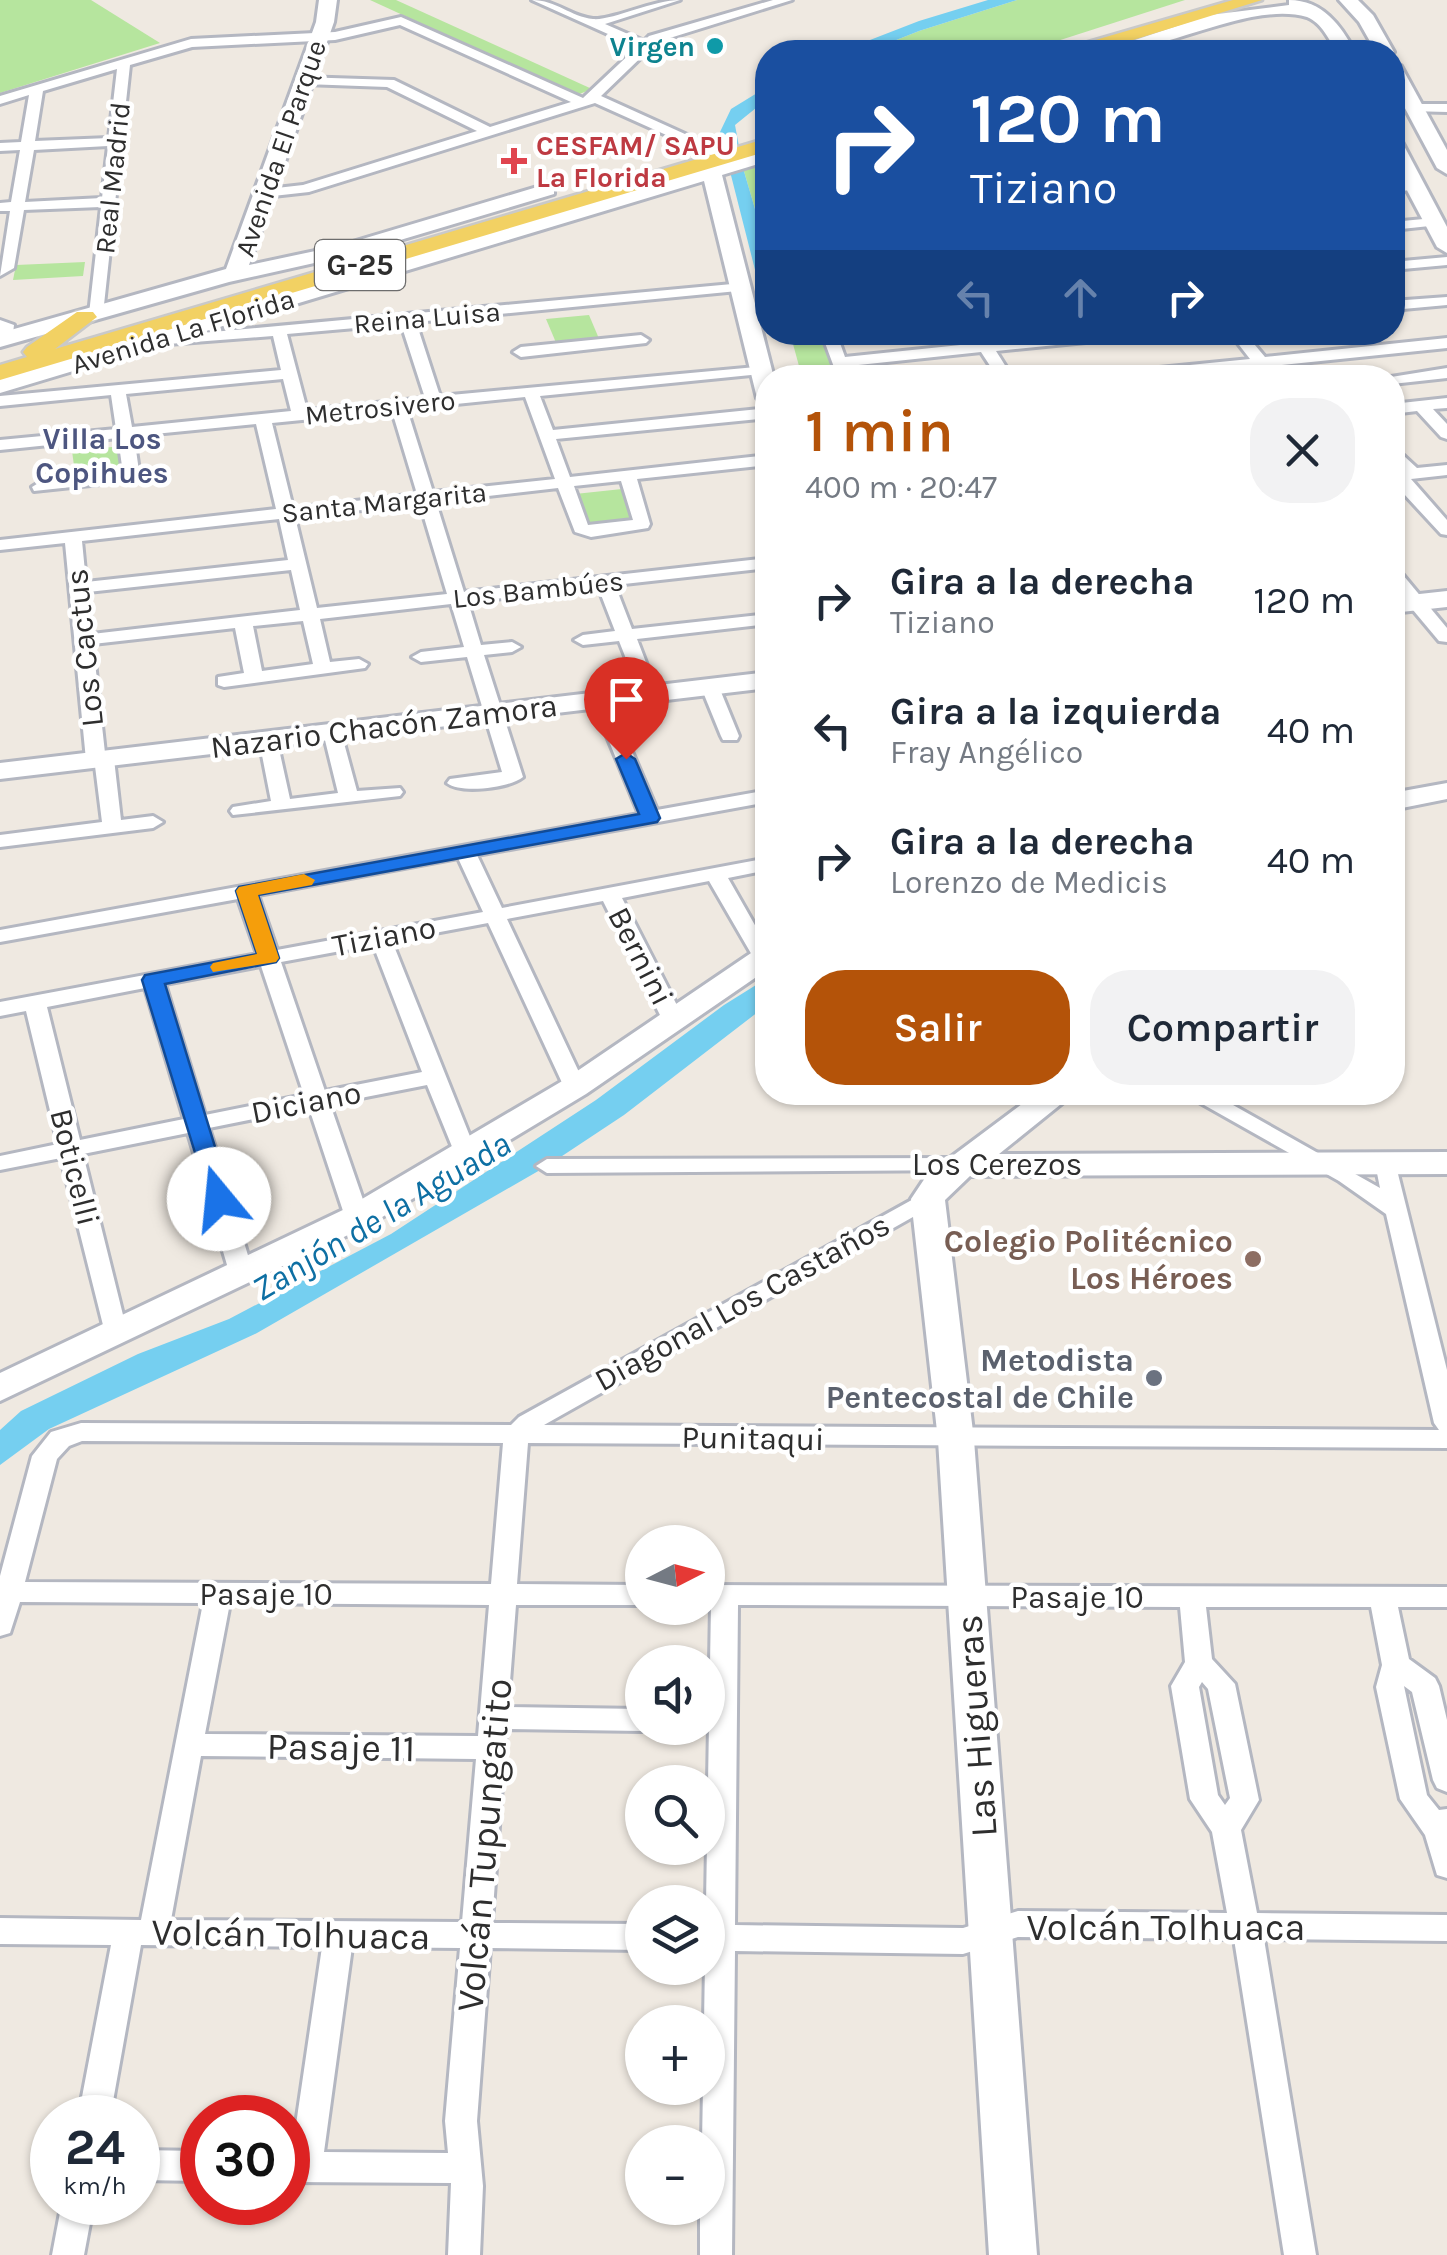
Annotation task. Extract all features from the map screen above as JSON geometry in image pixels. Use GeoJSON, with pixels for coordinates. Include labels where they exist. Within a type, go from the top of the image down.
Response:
{"type":"FeatureCollection","features":[{"type":"Feature","properties":{"kind":"main road"},"geometry":{"type":"LineString","coordinates":[[1132,40],[1253,0]]}},
{"type":"Feature","properties":{"kind":"main road"},"geometry":{"type":"LineString","coordinates":[[1088,40],[1216,1]]}},
{"type":"Feature","properties":{"kind":"main road","name":"Avenida La Florida"},"geometry":{"type":"LineString","coordinates":[[0,373],[755,148]]}},
{"type":"Feature","properties":{"kind":"main road","name":"Avenida La Florida"},"geometry":{"type":"LineString","coordinates":[[2,342],[42,350],[650,170],[716,160]]}},
{"type":"Feature","properties":{"kind":"main road"},"geometry":{"type":"LineString","coordinates":[[547,190],[598,176],[650,170]]}},
{"type":"Feature","properties":{"kind":"main road"},"geometry":{"type":"LineString","coordinates":[[42,350],[94,308]]}},
{"type":"Feature","properties":{"kind":"street"},"geometry":{"type":"LineString","coordinates":[[322,29],[328,0]]}},
{"type":"Feature","properties":{"kind":"street"},"geometry":{"type":"LineString","coordinates":[[322,29],[338,0]]}},
{"type":"Feature","properties":{"kind":"street"},"geometry":{"type":"LineString","coordinates":[[543,2],[566,0]]}},
{"type":"Feature","properties":{"kind":"street"},"geometry":{"type":"LineString","coordinates":[[592,24],[674,0]]}},
{"type":"Feature","properties":{"kind":"street"},"geometry":{"type":"LineString","coordinates":[[729,0],[753,10]]}},
{"type":"Feature","properties":{"kind":"street"},"geometry":{"type":"LineString","coordinates":[[264,193],[304,189],[590,100],[645,46],[660,37],[786,0]]}},
{"type":"Feature","properties":{"kind":"street"},"geometry":{"type":"LineString","coordinates":[[1292,0],[1315,13],[1339,40]]}},
{"type":"Feature","properties":{"kind":"street"},"geometry":{"type":"LineString","coordinates":[[1348,0],[1367,20],[1378,40]]}},
{"type":"Feature","properties":{"kind":"street"},"geometry":{"type":"LineString","coordinates":[[543,2],[645,46]]}},
{"type":"Feature","properties":{"kind":"street"},"geometry":{"type":"LineString","coordinates":[[1137,40],[1250,10],[1281,8],[1315,13]]}},
{"type":"Feature","properties":{"kind":"street"},"geometry":{"type":"LineString","coordinates":[[0,100],[198,41],[408,22],[590,100],[716,160],[759,365]]}},
{"type":"Feature","properties":{"kind":"street","name":"Avenida El Parque"},"geometry":{"type":"LineString","coordinates":[[236,274],[322,29]]}},
{"type":"Feature","properties":{"kind":"street","name":"Real Madrid"},"geometry":{"type":"LineString","coordinates":[[94,308],[124,63]]}},
{"type":"Feature","properties":{"kind":"street"},"geometry":{"type":"LineString","coordinates":[[304,80],[390,84],[490,132]]}},
{"type":"Feature","properties":{"kind":"street"},"geometry":{"type":"LineString","coordinates":[[2,272],[18,206],[37,89]]}},
{"type":"Feature","properties":{"kind":"street"},"geometry":{"type":"LineString","coordinates":[[1405,92],[1447,168]]}},
{"type":"Feature","properties":{"kind":"street"},"geometry":{"type":"LineString","coordinates":[[1415,108],[1447,108]]}},
{"type":"Feature","properties":{"kind":"street"},"geometry":{"type":"LineString","coordinates":[[0,147],[116,142]]}},
{"type":"Feature","properties":{"kind":"street","name":"Avenida La Florida"},"geometry":{"type":"LineString","coordinates":[[0,386],[716,160]]}},
{"type":"Feature","properties":{"kind":"street"},"geometry":{"type":"LineString","coordinates":[[1405,162],[1447,177]]}},
{"type":"Feature","properties":{"kind":"street"},"geometry":{"type":"LineString","coordinates":[[1405,168],[1447,247]]}},
{"type":"Feature","properties":{"kind":"street","name":"Avenida La Florida"},"geometry":{"type":"LineString","coordinates":[[2,342],[94,308],[148,299],[236,274],[344,251],[547,190]]}},
{"type":"Feature","properties":{"kind":"street"},"geometry":{"type":"LineString","coordinates":[[0,207],[110,202]]}},
{"type":"Feature","properties":{"kind":"street"},"geometry":{"type":"LineString","coordinates":[[1405,225],[1434,222]]}},
{"type":"Feature","properties":{"kind":"street"},"geometry":{"type":"LineString","coordinates":[[1405,265],[1447,261]]}},
{"type":"Feature","properties":{"kind":"street","name":"Reina Luisa"},"geometry":{"type":"LineString","coordinates":[[138,344],[407,319],[544,328],[594,323],[742,287]]}},
{"type":"Feature","properties":{"kind":"street"},"geometry":{"type":"LineString","coordinates":[[1405,305],[1447,301]]}},
{"type":"Feature","properties":{"kind":"street"},"geometry":{"type":"LineString","coordinates":[[407,319],[434,402]]}},
{"type":"Feature","properties":{"kind":"street","name":"Reina Luisa"},"geometry":{"type":"LineString","coordinates":[[522,352],[544,328],[594,323],[641,340]]}},
{"type":"Feature","properties":{"kind":"street"},"geometry":{"type":"LineString","coordinates":[[279,331],[300,415]]}},
{"type":"Feature","properties":{"kind":"street"},"geometry":{"type":"LineString","coordinates":[[876,365],[986,348],[1127,359],[1261,362],[1447,342]]}},
{"type":"Feature","properties":{"kind":"street"},"geometry":{"type":"LineString","coordinates":[[1247,345],[1263,365]]}},
{"type":"Feature","properties":{"kind":"street"},"geometry":{"type":"LineString","coordinates":[[986,348],[997,365]]}},
{"type":"Feature","properties":{"kind":"street","name":"Metrosivero"},"geometry":{"type":"LineString","coordinates":[[40,487],[71,461],[124,433],[755,370]]}},
{"type":"Feature","properties":{"kind":"street"},"geometry":{"type":"LineString","coordinates":[[1405,378],[1447,373]]}},
{"type":"Feature","properties":{"kind":"street"},"geometry":{"type":"LineString","coordinates":[[0,401],[290,374]]}},
{"type":"Feature","properties":{"kind":"street"},"geometry":{"type":"LineString","coordinates":[[118,390],[132,478]]}},
{"type":"Feature","properties":{"kind":"street"},"geometry":{"type":"LineString","coordinates":[[532,392],[581,528],[586,532],[642,524],[628,476]]}},
{"type":"Feature","properties":{"kind":"street"},"geometry":{"type":"LineString","coordinates":[[1405,408],[1447,404]]}},
{"type":"Feature","properties":{"kind":"street"},"geometry":{"type":"LineString","coordinates":[[398,406],[513,776],[458,783]]}},
{"type":"Feature","properties":{"kind":"street"},"geometry":{"type":"LineString","coordinates":[[1421,406],[1447,434]]}},
{"type":"Feature","properties":{"kind":"street"},"geometry":{"type":"LineString","coordinates":[[548,435],[755,414]]}},
{"type":"Feature","properties":{"kind":"street"},"geometry":{"type":"LineString","coordinates":[[263,419],[323,669]]}},
{"type":"Feature","properties":{"kind":"street","name":"Metrosivero"},"geometry":{"type":"LineString","coordinates":[[0,445],[132,478],[160,474]]}},
{"type":"Feature","properties":{"kind":"street","name":"Santa Margarita"},"geometry":{"type":"LineString","coordinates":[[0,545],[755,461]]}},
{"type":"Feature","properties":{"kind":"street"},"geometry":{"type":"LineString","coordinates":[[1405,475],[1447,470]]}},
{"type":"Feature","properties":{"kind":"street"},"geometry":{"type":"LineString","coordinates":[[1405,479],[1447,530]]}},
{"type":"Feature","properties":{"kind":"street","name":"Los Cactus"},"geometry":{"type":"LineString","coordinates":[[73,536],[112,828]]}},
{"type":"Feature","properties":{"kind":"street"},"geometry":{"type":"LineString","coordinates":[[78,588],[296,564]]}},
{"type":"Feature","properties":{"kind":"street","name":"Los Bambúes"},"geometry":{"type":"LineString","coordinates":[[84,640],[755,565]]}},
{"type":"Feature","properties":{"kind":"street"},"geometry":{"type":"LineString","coordinates":[[605,582],[649,694]]}},
{"type":"Feature","properties":{"kind":"street"},"geometry":{"type":"LineString","coordinates":[[1405,604],[1447,599]]}},
{"type":"Feature","properties":{"kind":"street"},"geometry":{"type":"LineString","coordinates":[[1405,604],[1445,637]]}},
{"type":"Feature","properties":{"kind":"street"},"geometry":{"type":"LineString","coordinates":[[583,640],[755,620]]}},
{"type":"Feature","properties":{"kind":"street"},"geometry":{"type":"LineString","coordinates":[[243,622],[254,677]]}},
{"type":"Feature","properties":{"kind":"street"},"geometry":{"type":"LineString","coordinates":[[420,657],[512,646]]}},
{"type":"Feature","properties":{"kind":"street"},"geometry":{"type":"LineString","coordinates":[[224,681],[359,664]]}},
{"type":"Feature","properties":{"kind":"street","name":"Nazario Chacón Zamora"},"geometry":{"type":"LineString","coordinates":[[0,772],[755,682]]}},
{"type":"Feature","properties":{"kind":"street"},"geometry":{"type":"LineString","coordinates":[[710,687],[730,736]]}},
{"type":"Feature","properties":{"kind":"street"},"geometry":{"type":"LineString","coordinates":[[601,700],[650,818]]}},
{"type":"Feature","properties":{"kind":"street"},"geometry":{"type":"LineString","coordinates":[[332,732],[349,797]]}},
{"type":"Feature","properties":{"kind":"street"},"geometry":{"type":"LineString","coordinates":[[268,740],[282,806]]}},
{"type":"Feature","properties":{"kind":"street"},"geometry":{"type":"LineString","coordinates":[[1405,799],[1447,791]]}},
{"type":"Feature","properties":{"kind":"street"},"geometry":{"type":"LineString","coordinates":[[240,811],[392,792]]}},
{"type":"Feature","properties":{"kind":"street"},"geometry":{"type":"LineString","coordinates":[[0,936],[755,798]]}},
{"type":"Feature","properties":{"kind":"street"},"geometry":{"type":"LineString","coordinates":[[0,841],[152,822]]}},
{"type":"Feature","properties":{"kind":"street"},"geometry":{"type":"LineString","coordinates":[[465,851],[575,1087]]}},
{"type":"Feature","properties":{"kind":"street","name":"Tiziano"},"geometry":{"type":"LineString","coordinates":[[0,1009],[755,866]]}},
{"type":"Feature","properties":{"kind":"street"},"geometry":{"type":"LineString","coordinates":[[715,873],[755,939]]}},
{"type":"Feature","properties":{"kind":"street"},"geometry":{"type":"LineString","coordinates":[[246,891],[357,1217]]}},
{"type":"Feature","properties":{"kind":"street","name":"Bernini"},"geometry":{"type":"LineString","coordinates":[[609,893],[673,1020]]}},
{"type":"Feature","properties":{"kind":"street"},"geometry":{"type":"LineString","coordinates":[[380,936],[466,1154]]}},
{"type":"Feature","properties":{"kind":"street"},"geometry":{"type":"LineString","coordinates":[[0,1388],[357,1217],[575,1087],[755,963]]}},
{"type":"Feature","properties":{"kind":"street"},"geometry":{"type":"LineString","coordinates":[[153,980],[242,1275]]}},
{"type":"Feature","properties":{"kind":"street","name":"Boticelli"},"geometry":{"type":"LineString","coordinates":[[35,1003],[115,1331]]}},
{"type":"Feature","properties":{"kind":"street","name":"Diciano"},"geometry":{"type":"LineString","coordinates":[[0,1163],[436,1076]]}},
{"type":"Feature","properties":{"kind":"street","name":"Diagonal Los Castaños"},"geometry":{"type":"LineString","coordinates":[[516,1435],[528,1423],[928,1198],[936,1186],[963,1164],[1042,1105]]}},
{"type":"Feature","properties":{"kind":"street"},"geometry":{"type":"LineString","coordinates":[[1216,1105],[1324,1163],[1395,1208]]}},
{"type":"Feature","properties":{"kind":"street"},"geometry":{"type":"LineString","coordinates":[[1004,1133],[1000,1141],[1003,1150],[1024,1163]]}},
{"type":"Feature","properties":{"kind":"street"},"geometry":{"type":"LineString","coordinates":[[1252,1163],[1271,1156],[1274,1141],[1269,1134]]}},
{"type":"Feature","properties":{"kind":"street","name":"Los Cerezos"},"geometry":{"type":"LineString","coordinates":[[547,1166],[1447,1163]]}},
{"type":"Feature","properties":{"kind":"street"},"geometry":{"type":"LineString","coordinates":[[1386,1164],[1447,1423]]}},
{"type":"Feature","properties":{"kind":"street","name":"Las Higueras"},"geometry":{"type":"LineString","coordinates":[[928,1198],[956,1440],[1013,2255]]}},
{"type":"Feature","properties":{"kind":"street","name":"Punitaqui"},"geometry":{"type":"LineString","coordinates":[[9,1592],[45,1456],[60,1439],[93,1432],[1447,1440]]}},
{"type":"Feature","properties":{"kind":"street","name":"Volcán Tupungatito"},"geometry":{"type":"LineString","coordinates":[[464,2255],[468,2211],[461,2121],[516,1435]]}},
{"type":"Feature","properties":{"kind":"street"},"geometry":{"type":"LineString","coordinates":[[0,1626],[9,1592]]}},
{"type":"Feature","properties":{"kind":"street","name":"Pasaje 10"},"geometry":{"type":"LineString","coordinates":[[9,1592],[625,1595]]}},
{"type":"Feature","properties":{"kind":"street"},"geometry":{"type":"LineString","coordinates":[[100,2095],[189,1745],[218,1593]]}},
{"type":"Feature","properties":{"kind":"street","name":"Pasaje 10"},"geometry":{"type":"LineString","coordinates":[[725,1596],[1447,1597]]}},
{"type":"Feature","properties":{"kind":"street"},"geometry":{"type":"LineString","coordinates":[[1192,1597],[1199,1663],[1185,1686],[1188,1705],[1204,1800],[1226,1828],[1246,1926],[1300,2255]]}},
{"type":"Feature","properties":{"kind":"street"},"geometry":{"type":"LineString","coordinates":[[1382,1597],[1396,1665],[1390,1688],[1414,1799],[1443,1824],[1447,1866]]}},
{"type":"Feature","properties":{"kind":"street"},"geometry":{"type":"LineString","coordinates":[[1199,1663],[1221,1684],[1245,1800],[1226,1828]]}},
{"type":"Feature","properties":{"kind":"street"},"geometry":{"type":"LineString","coordinates":[[1396,1665],[1424,1686],[1447,1780]]}},
{"type":"Feature","properties":{"kind":"street"},"geometry":{"type":"LineString","coordinates":[[494,1718],[625,1720]]}},
{"type":"Feature","properties":{"kind":"street","name":"Pasaje 11"},"geometry":{"type":"LineString","coordinates":[[189,1745],[492,1748]]}},
{"type":"Feature","properties":{"kind":"street"},"geometry":{"type":"LineString","coordinates":[[714,1885],[715,1745]]}},
{"type":"Feature","properties":{"kind":"street","name":"Volcán Tolhuaca"},"geometry":{"type":"LineString","coordinates":[[725,1938],[963,1941],[1018,1924],[1447,1928]]}},
{"type":"Feature","properties":{"kind":"street","name":"Volcán Tolhuaca"},"geometry":{"type":"LineString","coordinates":[[0,1931],[625,1938]]}},
{"type":"Feature","properties":{"kind":"street"},"geometry":{"type":"LineString","coordinates":[[310,2095],[339,1934]]}},
{"type":"Feature","properties":{"kind":"street"},"geometry":{"type":"LineString","coordinates":[[714,1985],[716,2255]]}},
{"type":"Feature","properties":{"kind":"street"},"geometry":{"type":"LineString","coordinates":[[310,2167],[464,2168]]}},
{"type":"Feature","properties":{"kind":"street"},"geometry":{"type":"LineString","coordinates":[[68,2255],[74,2225]]}},
{"type":"Feature","properties":{"kind":"green space"},"geometry":{"type":"Polygon","coordinates":[[[0,0],[91,0],[160,43],[0,93],[0,0]]]}},
{"type":"Feature","properties":{"kind":"green space"},"geometry":{"type":"Polygon","coordinates":[[[370,0],[396,0],[592,89],[577,95],[370,0]]]}},
{"type":"Feature","properties":{"kind":"green space"},"geometry":{"type":"Polygon","coordinates":[[[1017,0],[1185,0],[1060,40],[896,40],[1017,0]]]}},
{"type":"Feature","properties":{"kind":"green space"},"geometry":{"type":"Polygon","coordinates":[[[755,164],[755,209],[743,168],[755,164]]]}},
{"type":"Feature","properties":{"kind":"green space"},"geometry":{"type":"Polygon","coordinates":[[[85,262],[83,276],[13,280],[16,265],[85,262]]]}},
{"type":"Feature","properties":{"kind":"green space"},"geometry":{"type":"Polygon","coordinates":[[[589,315],[600,341],[557,345],[546,319],[589,315]]]}},
{"type":"Feature","properties":{"kind":"green space"},"geometry":{"type":"Polygon","coordinates":[[[793,345],[825,345],[835,365],[799,365],[793,345]]]}},
{"type":"Feature","properties":{"kind":"green space"},"geometry":{"type":"Polygon","coordinates":[[[122,446],[128,474],[76,480],[72,451],[122,446]]]}},
{"type":"Feature","properties":{"kind":"green space"},"geometry":{"type":"Polygon","coordinates":[[[622,489],[636,524],[587,529],[575,494],[622,489]]]}},
{"type":"Feature","properties":{"kind":"water"},"geometry":{"type":"Polygon","coordinates":[[[988,0],[1017,0],[896,40],[870,40],[988,0]]]}},
{"type":"Feature","properties":{"kind":"water"},"geometry":{"type":"Polygon","coordinates":[[[755,94],[755,109],[735,125],[755,209],[755,270],[720,132],[731,109],[755,94]]]}},
{"type":"Feature","properties":{"kind":"water"},"geometry":{"type":"Polygon","coordinates":[[[755,986],[755,1014],[624,1115],[547,1166],[257,1333],[49,1429],[0,1465],[0,1430],[21,1411],[138,1354],[229,1319],[391,1234],[596,1100],[755,986]]]}},
{"type":"Feature","properties":{"kind":"slow traffic"},"geometry":{"type":"LineString","coordinates":[[221,967],[269,958],[246,891],[304,880]]}},
{"type":"Feature","properties":{"kind":"place","name":"Virgen"},"geometry":{"type":"Point","coordinates":[715,46]}},
{"type":"Feature","properties":{"kind":"place","name":"CESFAM/ SAPU La Florida"},"geometry":{"type":"Point","coordinates":[514,161]}},
{"type":"Feature","properties":{"kind":"place","name":"Colegio Politécnico Los Héroes"},"geometry":{"type":"Point","coordinates":[1253,1259]}},
{"type":"Feature","properties":{"kind":"place","name":"Metodista Pentecostal de Chile"},"geometry":{"type":"Point","coordinates":[1154,1378]}},
{"type":"Feature","properties":{"kind":"district","name":"Villa Los Copihues"},"geometry":{"type":"Point","coordinates":[102,456]}},
{"type":"Feature","properties":{"kind":"route"},"geometry":{"type":"LineString","coordinates":[[219,1199],[153,980],[269,958],[246,891],[650,818],[626,759]]}},
{"type":"Feature","properties":{"kind":"water label","name":"Zanjón de la Aguada"},"geometry":{"type":"Point","coordinates":[381,1216]}}]}
